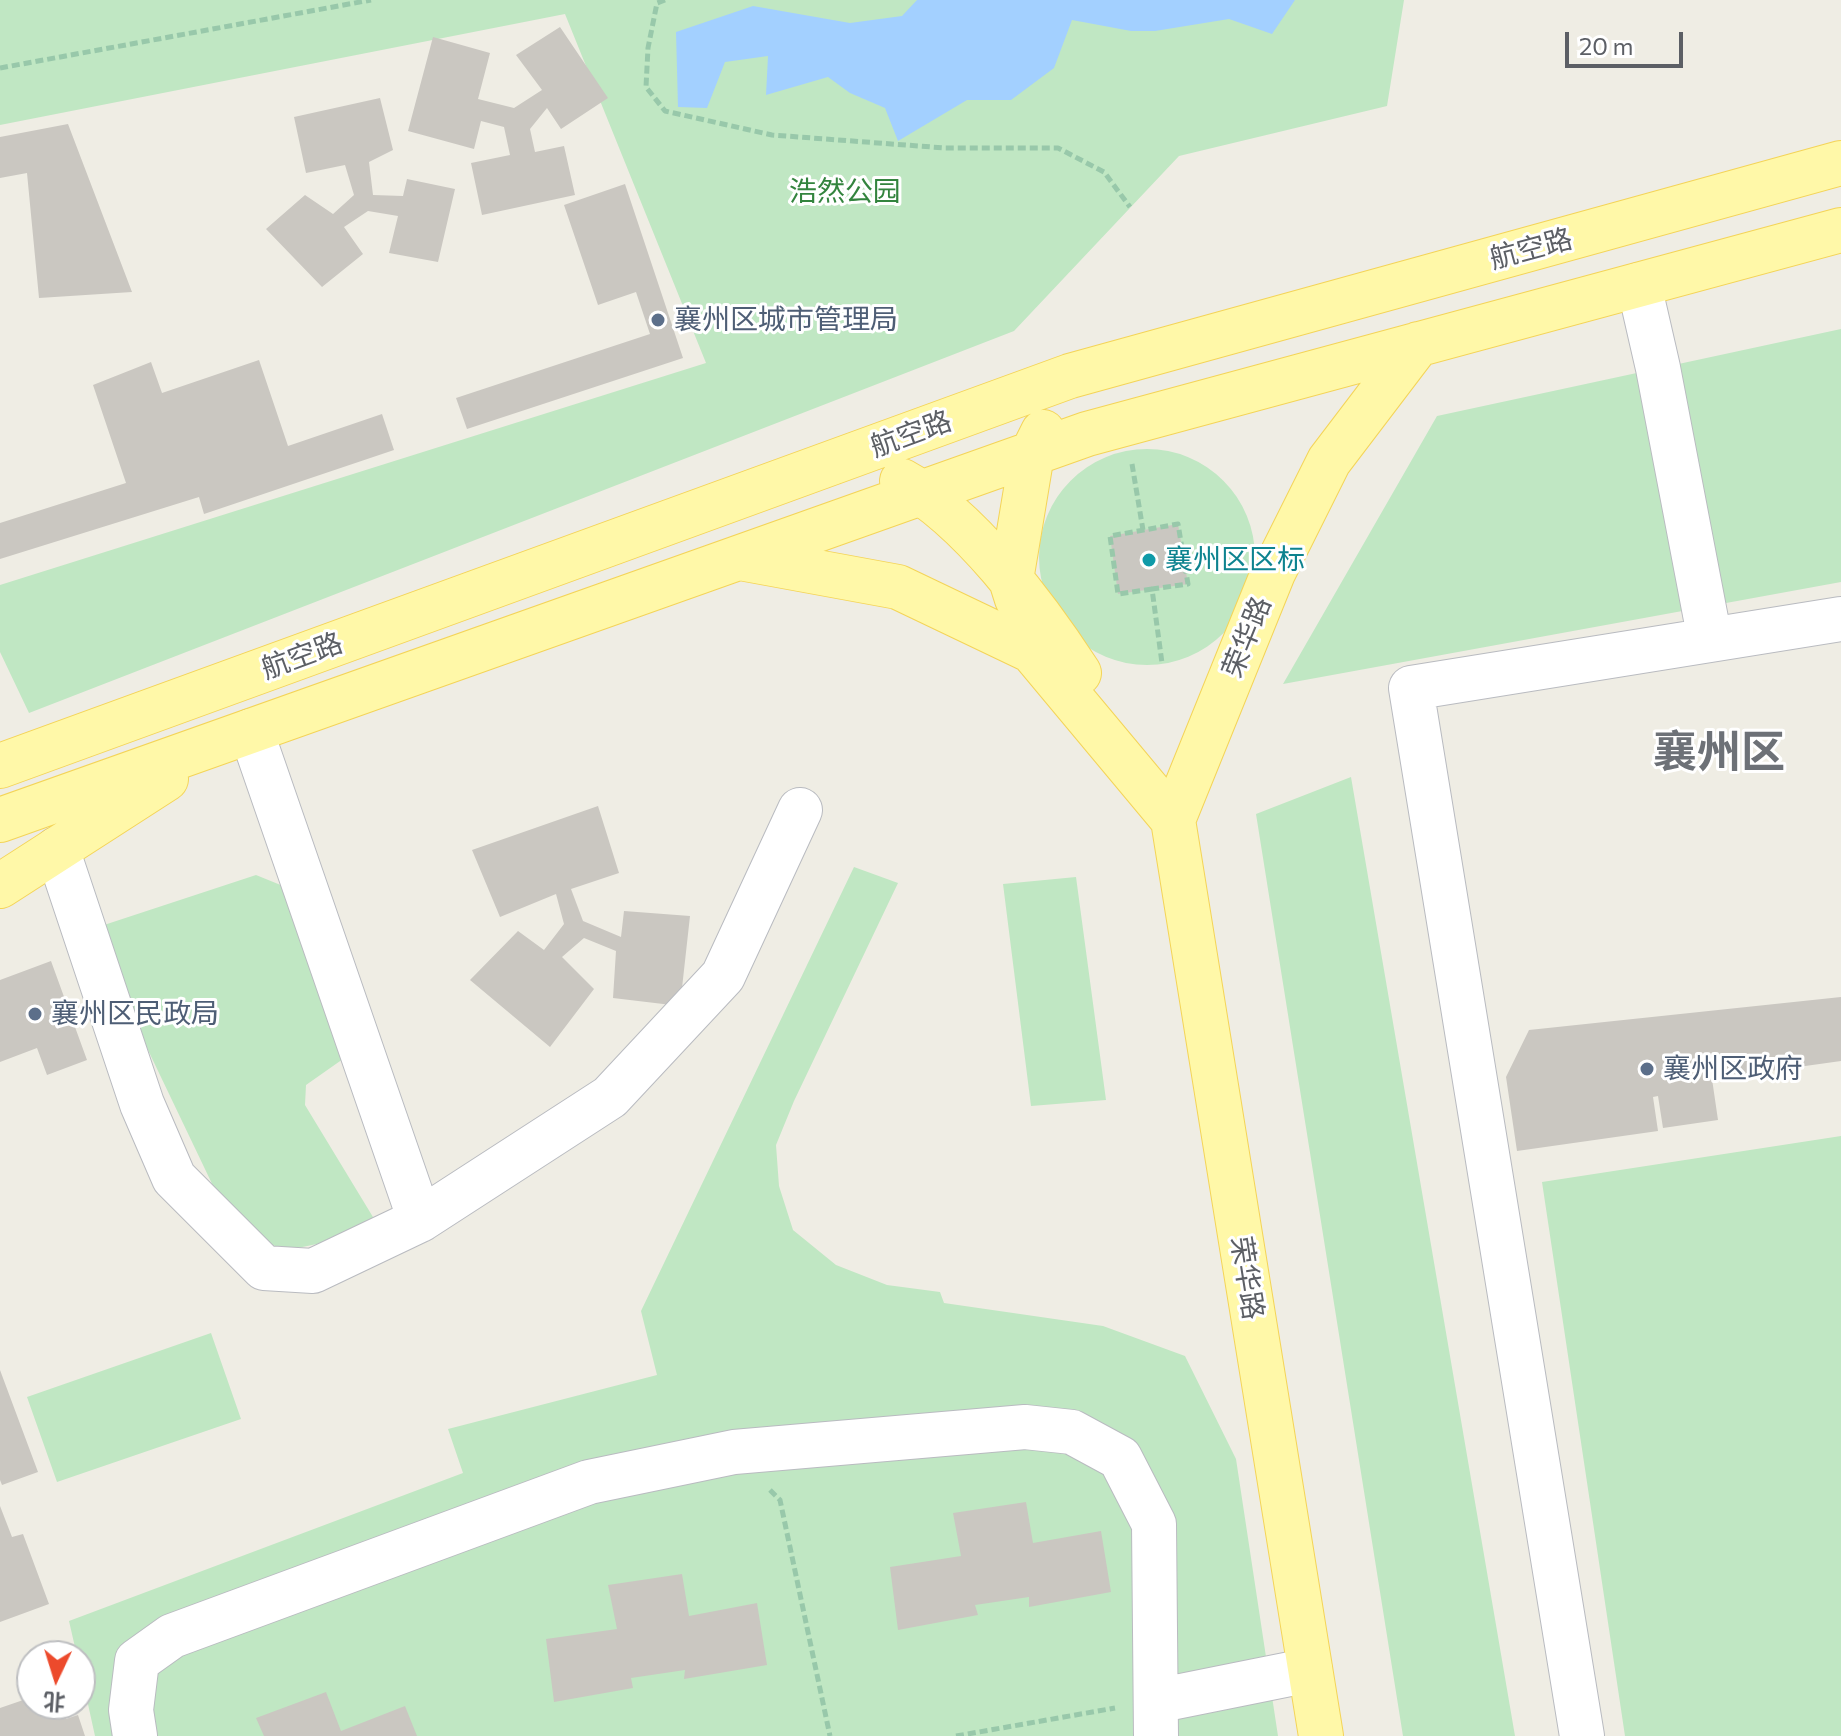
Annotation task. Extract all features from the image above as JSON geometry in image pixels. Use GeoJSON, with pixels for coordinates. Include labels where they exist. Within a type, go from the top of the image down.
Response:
{"type":"FeatureCollection","features":[{"type":"Feature","properties":{"kind":"main road","name":"航空路"},"geometry":{"type":"LineString","coordinates":[[0,766],[1070,376],[1841,163]]}},
{"type":"Feature","properties":{"kind":"main road","name":"航空路"},"geometry":{"type":"LineString","coordinates":[[0,820],[1087,434],[1841,230]]}},
{"type":"Feature","properties":{"kind":"main road","name":"荣华路"},"geometry":{"type":"LineString","coordinates":[[1321,1736],[1173,820],[1273,573],[1329,461],[1418,344]]}},
{"type":"Feature","properties":{"kind":"main road"},"geometry":{"type":"LineString","coordinates":[[1070,376],[1032,454],[1011,580],[1032,651],[1173,820]]}},
{"type":"Feature","properties":{"kind":"main road"},"geometry":{"type":"LineString","coordinates":[[853,455],[923,492],[1011,580],[1054,634],[1173,820]]}},
{"type":"Feature","properties":{"kind":"main road"},"geometry":{"type":"LineString","coordinates":[[738,558],[898,587],[1032,651]]}},
{"type":"Feature","properties":{"kind":"main road"},"geometry":{"type":"LineString","coordinates":[[0,886],[241,734]]}},
{"type":"Feature","properties":{"kind":"lane"},"geometry":{"type":"LineString","coordinates":[[1639,285],[1710,640]]}},
{"type":"Feature","properties":{"kind":"lane"},"geometry":{"type":"LineString","coordinates":[[1582,1736],[1411,688],[1841,619]]}},
{"type":"Feature","properties":{"kind":"lane"},"geometry":{"type":"LineString","coordinates":[[241,734],[420,1220]]}},
{"type":"Feature","properties":{"kind":"lane"},"geometry":{"type":"LineString","coordinates":[[57,849],[142,1104],[174,1178],[264,1268],[313,1271],[420,1220],[610,1097],[723,976],[800,810]]}},
{"type":"Feature","properties":{"kind":"lane"},"geometry":{"type":"LineString","coordinates":[[135,1736],[131,1710],[137,1661],[172,1636],[589,1482],[734,1452],[1025,1427],[1072,1432],[1120,1458],[1154,1524],[1156,1719],[1310,1670]]}},
{"type":"Feature","properties":{"kind":"path"},"geometry":{"type":"LineString","coordinates":[[0,68],[371,0]]}},
{"type":"Feature","properties":{"kind":"path"},"geometry":{"type":"LineString","coordinates":[[665,0],[657,3],[648,48],[646,87],[665,111],[772,135],[945,148],[1058,148],[1104,172],[1130,207]]}},
{"type":"Feature","properties":{"kind":"path"},"geometry":{"type":"LineString","coordinates":[[1130,451],[1143,530]]}},
{"type":"Feature","properties":{"kind":"path"},"geometry":{"type":"LineString","coordinates":[[1178,524],[1188,584],[1152,589],[1118,594],[1110,536],[1178,524]]}},
{"type":"Feature","properties":{"kind":"path"},"geometry":{"type":"LineString","coordinates":[[1152,589],[1162,663]]}},
{"type":"Feature","properties":{"kind":"path"},"geometry":{"type":"LineString","coordinates":[[734,1452],[780,1500],[830,1736]]}},
{"type":"Feature","properties":{"kind":"path"},"geometry":{"type":"LineString","coordinates":[[956,1736],[1156,1719]]}},
{"type":"Feature","properties":{"kind":"green space","name":"浩然公园"},"geometry":{"type":"Polygon","coordinates":[[[0,0],[1404,0],[1387,106],[1179,156],[1014,331],[29,713],[0,652],[0,585],[706,363],[565,14],[0,125],[0,0]]]}},
{"type":"Feature","properties":{"kind":"green space"},"geometry":{"type":"Polygon","coordinates":[[[1841,329],[1841,582],[1283,684],[1437,416],[1841,329]]]}},
{"type":"Feature","properties":{"kind":"green space"},"geometry":{"type":"Polygon","coordinates":[[[1147,449],[1188,457],[1207,467],[1223,481],[1237,497],[1247,516],[1255,557],[1247,598],[1237,617],[1223,633],[1207,647],[1188,657],[1147,665],[1106,657],[1087,647],[1071,633],[1057,617],[1047,598],[1039,557],[1047,516],[1057,497],[1071,481],[1087,467],[1106,457],[1147,449]]]}},
{"type":"Feature","properties":{"kind":"green space"},"geometry":{"type":"Polygon","coordinates":[[[1351,777],[1515,1736],[1403,1736],[1256,814],[1351,777]]]}},
{"type":"Feature","properties":{"kind":"green space"},"geometry":{"type":"Polygon","coordinates":[[[854,867],[898,883],[776,1145],[779,1186],[793,1230],[836,1265],[887,1285],[940,1292],[944,1303],[1103,1326],[1185,1356],[1236,1459],[1278,1736],[95,1736],[91,1720],[96,1720],[96,1640],[73,1640],[69,1621],[463,1473],[448,1429],[657,1375],[641,1311],[854,867]]]}},
{"type":"Feature","properties":{"kind":"green space"},"geometry":{"type":"Polygon","coordinates":[[[256,875],[288,888],[343,1059],[306,1085],[305,1105],[376,1222],[365,1234],[288,1250],[259,1241],[226,1213],[104,958],[101,926],[256,875]]]}},
{"type":"Feature","properties":{"kind":"green space"},"geometry":{"type":"Polygon","coordinates":[[[1076,877],[1106,1100],[1031,1106],[1003,884],[1076,877]]]}},
{"type":"Feature","properties":{"kind":"green space"},"geometry":{"type":"Polygon","coordinates":[[[1841,1136],[1841,1736],[1625,1736],[1542,1182],[1841,1136]]]}},
{"type":"Feature","properties":{"kind":"green space"},"geometry":{"type":"Polygon","coordinates":[[[211,1333],[241,1419],[57,1482],[27,1397],[211,1333]]]}},
{"type":"Feature","properties":{"kind":"water"},"geometry":{"type":"Polygon","coordinates":[[[917,0],[1295,0],[1272,34],[1229,19],[1155,31],[1131,31],[1072,20],[1054,68],[1011,100],[967,100],[898,141],[885,108],[850,93],[828,77],[766,95],[768,56],[725,62],[707,108],[678,107],[676,32],[753,6],[850,23],[902,16],[917,0]]]}},
{"type":"Feature","properties":{"kind":"building"},"geometry":{"type":"Polygon","coordinates":[[[560,27],[608,98],[561,129],[547,108],[530,129],[535,152],[564,146],[575,195],[482,215],[471,163],[510,155],[504,127],[481,121],[474,149],[408,131],[433,37],[490,53],[478,99],[514,108],[542,90],[516,55],[560,27]]]}},
{"type":"Feature","properties":{"kind":"building"},"geometry":{"type":"Polygon","coordinates":[[[380,98],[393,150],[369,162],[373,195],[403,196],[407,179],[455,189],[438,262],[389,253],[398,216],[368,211],[344,227],[363,254],[322,287],[266,229],[305,195],[333,214],[354,195],[345,165],[306,173],[294,117],[380,98]]]}},
{"type":"Feature","properties":{"kind":"building"},"geometry":{"type":"Polygon","coordinates":[[[68,124],[132,292],[39,298],[27,173],[0,178],[0,137],[68,124]]]}},
{"type":"Feature","properties":{"kind":"building","name":"襄州区城市管理局"},"geometry":{"type":"Polygon","coordinates":[[[625,184],[683,358],[467,429],[456,398],[650,334],[636,292],[598,305],[564,205],[625,184]]]}},
{"type":"Feature","properties":{"kind":"building"},"geometry":{"type":"Polygon","coordinates":[[[259,360],[288,446],[382,414],[394,450],[204,514],[199,497],[0,559],[0,523],[126,483],[93,385],[151,362],[162,393],[259,360]]]}},
{"type":"Feature","properties":{"kind":"building","name":"襄州区区标"},"geometry":{"type":"Polygon","coordinates":[[[1178,524],[1188,584],[1118,594],[1110,536],[1178,524]]]}},
{"type":"Feature","properties":{"kind":"building"},"geometry":{"type":"Polygon","coordinates":[[[598,806],[619,873],[571,889],[583,921],[621,937],[624,911],[690,916],[680,1006],[613,998],[616,951],[584,938],[562,957],[594,989],[550,1047],[470,980],[518,931],[544,950],[564,924],[556,894],[500,917],[472,850],[598,806]]]}},
{"type":"Feature","properties":{"kind":"building","name":"襄州区民政局"},"geometry":{"type":"Polygon","coordinates":[[[51,961],[87,1060],[47,1075],[37,1048],[0,1062],[0,980],[51,961]]]}},
{"type":"Feature","properties":{"kind":"building","name":"襄州区政府"},"geometry":{"type":"Polygon","coordinates":[[[1841,997],[1841,1061],[1712,1079],[1718,1120],[1663,1128],[1658,1096],[1653,1097],[1658,1131],[1517,1151],[1506,1077],[1529,1030],[1841,997]]]}},
{"type":"Feature","properties":{"kind":"building"},"geometry":{"type":"Polygon","coordinates":[[[0,1370],[38,1472],[2,1485],[0,1480],[0,1370]]]}},
{"type":"Feature","properties":{"kind":"building"},"geometry":{"type":"Polygon","coordinates":[[[1026,1502],[1033,1543],[1101,1531],[1111,1592],[1029,1607],[1029,1597],[975,1605],[978,1615],[898,1630],[890,1567],[961,1556],[953,1513],[1026,1502]]]}},
{"type":"Feature","properties":{"kind":"building"},"geometry":{"type":"Polygon","coordinates":[[[0,1506],[12,1537],[23,1534],[49,1604],[0,1622],[0,1506]]]}},
{"type":"Feature","properties":{"kind":"building"},"geometry":{"type":"Polygon","coordinates":[[[682,1574],[689,1616],[757,1603],[767,1665],[684,1679],[685,1670],[631,1678],[633,1688],[554,1702],[546,1639],[617,1629],[608,1585],[682,1574]]]}},
{"type":"Feature","properties":{"kind":"building"},"geometry":{"type":"Polygon","coordinates":[[[326,1692],[341,1731],[405,1706],[417,1736],[264,1736],[256,1718],[326,1692]]]}},
{"type":"Feature","properties":{"kind":"building"},"geometry":{"type":"Polygon","coordinates":[[[16,1702],[16,1720],[80,1720],[85,1736],[0,1736],[0,1708],[16,1702]]]}},
{"type":"Feature","properties":{"kind":"place","name":"襄州区城市管理局"},"geometry":{"type":"Point","coordinates":[658,320]}},
{"type":"Feature","properties":{"kind":"place","name":"襄州区区标"},"geometry":{"type":"Point","coordinates":[1149,560]}},
{"type":"Feature","properties":{"kind":"place","name":"襄州区民政局"},"geometry":{"type":"Point","coordinates":[35,1014]}},
{"type":"Feature","properties":{"kind":"place","name":"襄州区政府"},"geometry":{"type":"Point","coordinates":[1647,1069]}},
{"type":"Feature","properties":{"kind":"district","name":"襄州区"},"geometry":{"type":"Point","coordinates":[1719,752]}}]}
